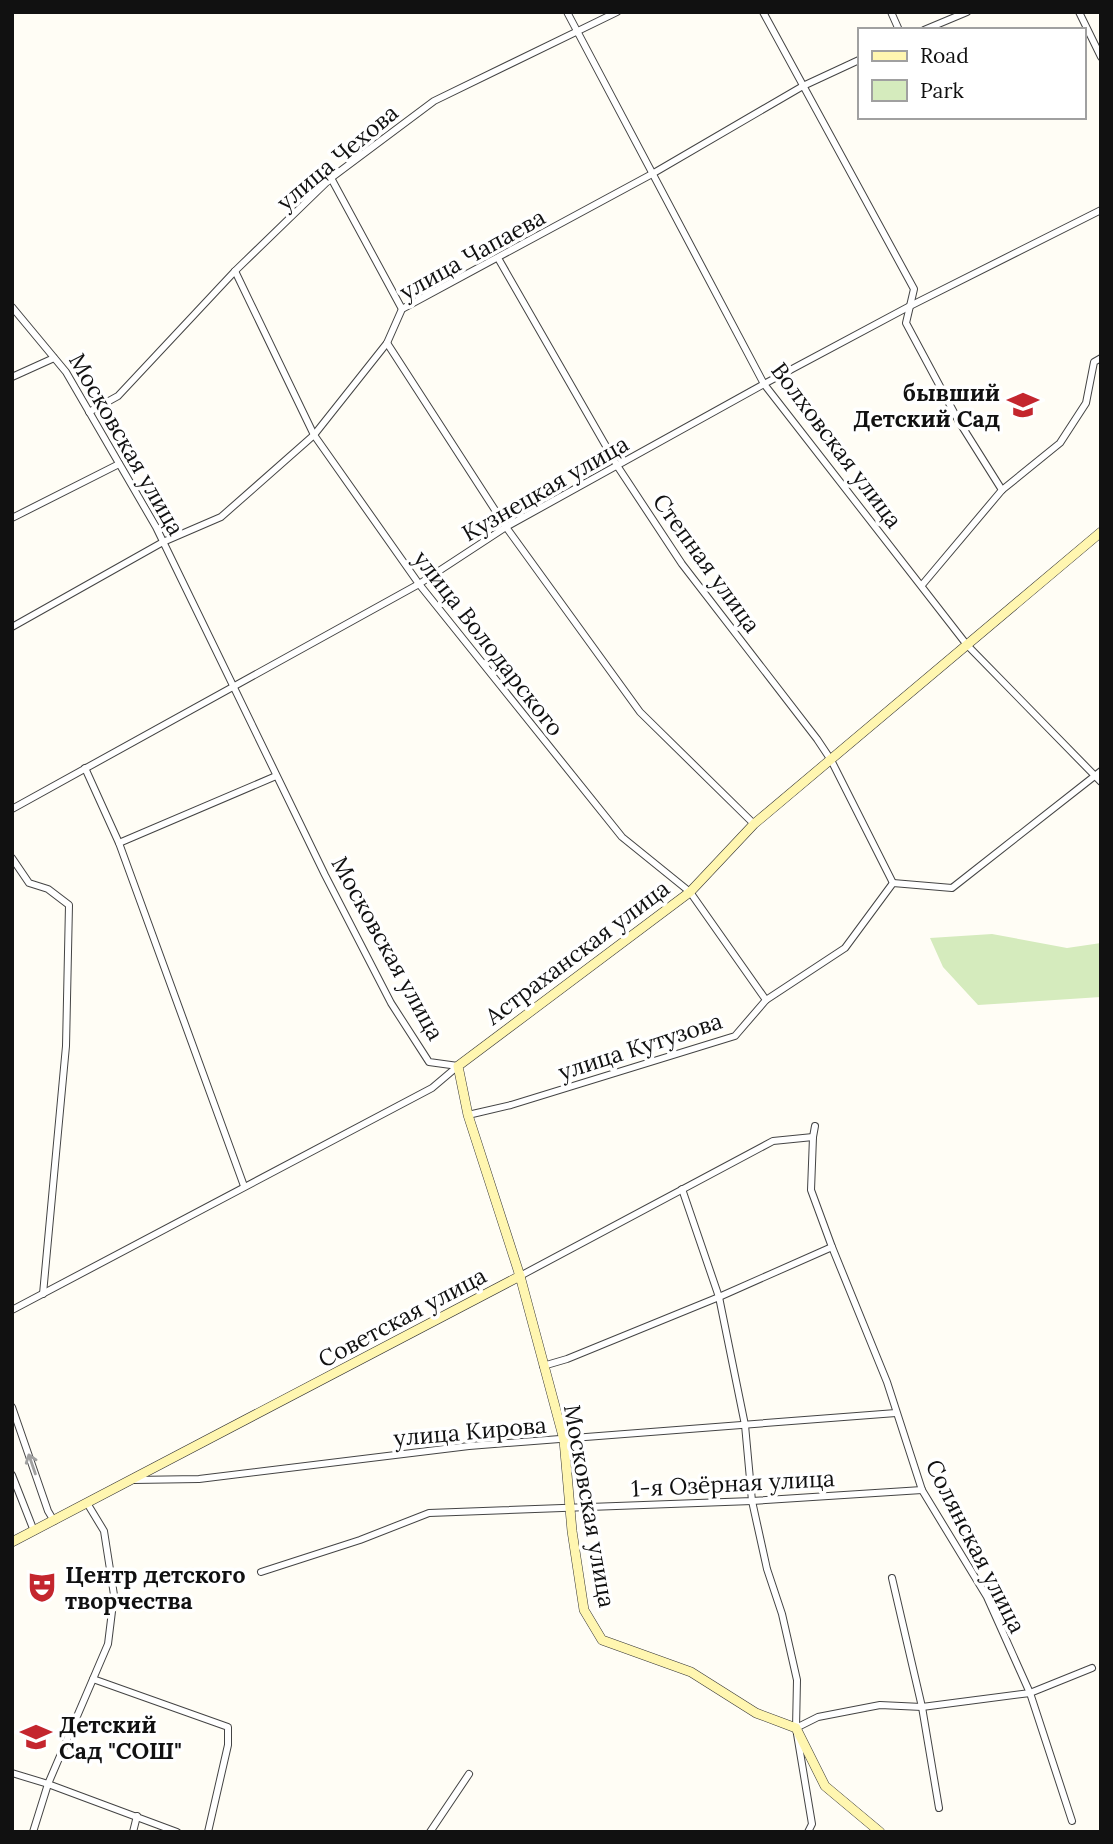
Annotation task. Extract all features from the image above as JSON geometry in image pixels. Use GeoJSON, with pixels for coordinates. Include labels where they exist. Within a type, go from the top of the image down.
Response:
{"type":"FeatureCollection","features":[{"type":"Feature","properties":{"kind":"street","name":"Волховская улица"},"geometry":{"type":"LineString","coordinates":[[567,12],[764,384],[967,645],[1098,773],[1101,782]]}},
{"type":"Feature","properties":{"kind":"street","name":"улица Чехова"},"geometry":{"type":"LineString","coordinates":[[89,412],[118,396],[235,271],[331,178],[434,102],[617,12]]}},
{"type":"Feature","properties":{"kind":"street"},"geometry":{"type":"LineString","coordinates":[[763,12],[914,289],[906,323],[958,420],[1002,490]]}},
{"type":"Feature","properties":{"kind":"street"},"geometry":{"type":"LineString","coordinates":[[891,12],[898,28]]}},
{"type":"Feature","properties":{"kind":"street"},"geometry":{"type":"LineString","coordinates":[[929,28],[967,12]]}},
{"type":"Feature","properties":{"kind":"street"},"geometry":{"type":"LineString","coordinates":[[1079,12],[1101,57]]}},
{"type":"Feature","properties":{"kind":"street","name":"улица Чапаева"},"geometry":{"type":"LineString","coordinates":[[12,627],[163,542],[221,517],[314,435],[387,343],[402,309],[652,174],[803,86],[858,60]]}},
{"type":"Feature","properties":{"kind":"street"},"geometry":{"type":"LineString","coordinates":[[331,178],[402,309]]}},
{"type":"Feature","properties":{"kind":"street","name":"Кузнецкая улица"},"geometry":{"type":"LineString","coordinates":[[12,808],[419,584],[506,527],[764,384],[910,306],[1101,210]]}},
{"type":"Feature","properties":{"kind":"street","name":"Степная улица"},"geometry":{"type":"LineString","coordinates":[[498,258],[618,467],[682,564],[831,760],[893,883]]}},
{"type":"Feature","properties":{"kind":"street","name":"улица Володарского"},"geometry":{"type":"LineString","coordinates":[[235,271],[314,435],[419,584],[622,837],[690,892],[766,1000]]}},
{"type":"Feature","properties":{"kind":"street","name":"Московская улица"},"geometry":{"type":"LineString","coordinates":[[12,307],[66,372],[163,542],[276,776],[391,1003],[429,1062],[458,1066],[468,1115],[520,1276],[564,1440],[570,1509],[584,1610],[601,1640],[691,1672],[756,1713],[796,1728]]}},
{"type":"Feature","properties":{"kind":"street"},"geometry":{"type":"LineString","coordinates":[[387,343],[506,527],[640,712],[754,824]]}},
{"type":"Feature","properties":{"kind":"street"},"geometry":{"type":"LineString","coordinates":[[12,377],[54,358]]}},
{"type":"Feature","properties":{"kind":"street"},"geometry":{"type":"LineString","coordinates":[[922,585],[1002,490],[1060,443],[1086,403],[1094,362],[1101,358]]}},
{"type":"Feature","properties":{"kind":"street"},"geometry":{"type":"LineString","coordinates":[[12,518],[119,464]]}},
{"type":"Feature","properties":{"kind":"street","name":"Астраханская улица"},"geometry":{"type":"LineString","coordinates":[[12,1310],[432,1088],[690,892],[754,824],[1099,538]]}},
{"type":"Feature","properties":{"kind":"street"},"geometry":{"type":"LineString","coordinates":[[85,768],[119,843],[244,1186]]}},
{"type":"Feature","properties":{"kind":"street"},"geometry":{"type":"LineString","coordinates":[[893,883],[952,888],[1098,773]]}},
{"type":"Feature","properties":{"kind":"street"},"geometry":{"type":"LineString","coordinates":[[119,843],[276,776]]}},
{"type":"Feature","properties":{"kind":"street"},"geometry":{"type":"LineString","coordinates":[[12,858],[29,883],[48,889],[69,905],[66,1046],[44,1294]]}},
{"type":"Feature","properties":{"kind":"street","name":"улица Кутузова"},"geometry":{"type":"LineString","coordinates":[[468,1115],[511,1105],[735,1036],[766,1000],[845,948],[893,883]]}},
{"type":"Feature","properties":{"kind":"street","name":"Солянская улица"},"geometry":{"type":"LineString","coordinates":[[815,1126],[811,1190],[832,1248],[887,1381],[922,1490],[986,1597],[1030,1693],[1072,1821]]}},
{"type":"Feature","properties":{"kind":"street","name":"Советская улица"},"geometry":{"type":"LineString","coordinates":[[12,1542],[773,1141],[813,1137]]}},
{"type":"Feature","properties":{"kind":"street"},"geometry":{"type":"LineString","coordinates":[[682,1189],[719,1297],[745,1426],[752,1501],[797,1680],[796,1728],[811,1824],[808,1832]]}},
{"type":"Feature","properties":{"kind":"street"},"geometry":{"type":"LineString","coordinates":[[543,1366],[567,1359],[719,1297],[832,1248]]}},
{"type":"Feature","properties":{"kind":"street"},"geometry":{"type":"LineString","coordinates":[[12,1407],[48,1511],[54,1521]]}},
{"type":"Feature","properties":{"kind":"street","name":"улица Кирова"},"geometry":{"type":"LineString","coordinates":[[131,1480],[199,1479],[469,1446],[896,1413]]}},
{"type":"Feature","properties":{"kind":"street"},"geometry":{"type":"LineString","coordinates":[[12,1475],[34,1531]]}},
{"type":"Feature","properties":{"kind":"street","name":"1-я Озёрная улица"},"geometry":{"type":"LineString","coordinates":[[261,1572],[429,1513],[752,1501],[922,1490]]}},
{"type":"Feature","properties":{"kind":"street"},"geometry":{"type":"LineString","coordinates":[[33,1832],[48,1784],[108,1644],[114,1595],[104,1531],[87,1503]]}},
{"type":"Feature","properties":{"kind":"street"},"geometry":{"type":"LineString","coordinates":[[892,1578],[922,1707],[939,1808]]}},
{"type":"Feature","properties":{"kind":"street"},"geometry":{"type":"LineString","coordinates":[[796,1728],[818,1717],[880,1705],[922,1707],[1030,1693],[1092,1668]]}},
{"type":"Feature","properties":{"kind":"street"},"geometry":{"type":"LineString","coordinates":[[93,1679],[228,1727],[228,1745],[208,1832]]}},
{"type":"Feature","properties":{"kind":"street"},"geometry":{"type":"LineString","coordinates":[[796,1728],[825,1786],[880,1832]]}},
{"type":"Feature","properties":{"kind":"street"},"geometry":{"type":"LineString","coordinates":[[12,1773],[177,1832]]}},
{"type":"Feature","properties":{"kind":"street"},"geometry":{"type":"LineString","coordinates":[[430,1832],[469,1774]]}},
{"type":"Feature","properties":{"kind":"street"},"geometry":{"type":"LineString","coordinates":[[133,1832],[137,1816]]}},
{"type":"Feature","properties":{"kind":"green space"},"geometry":{"type":"Polygon","coordinates":[[[992,934],[1067,948],[1101,943],[1101,997],[978,1005],[943,967],[930,938],[992,934]]]}},
{"type":"Feature","properties":{"kind":"place","name":"бывший Детский Сад"},"geometry":{"type":"Point","coordinates":[1023,405]}},
{"type":"Feature","properties":{"kind":"place","name":"Центр детского творчества"},"geometry":{"type":"Point","coordinates":[42,1587]}},
{"type":"Feature","properties":{"kind":"place","name":"Детский Сад \"СОШ\""},"geometry":{"type":"Point","coordinates":[36,1737]}}]}
